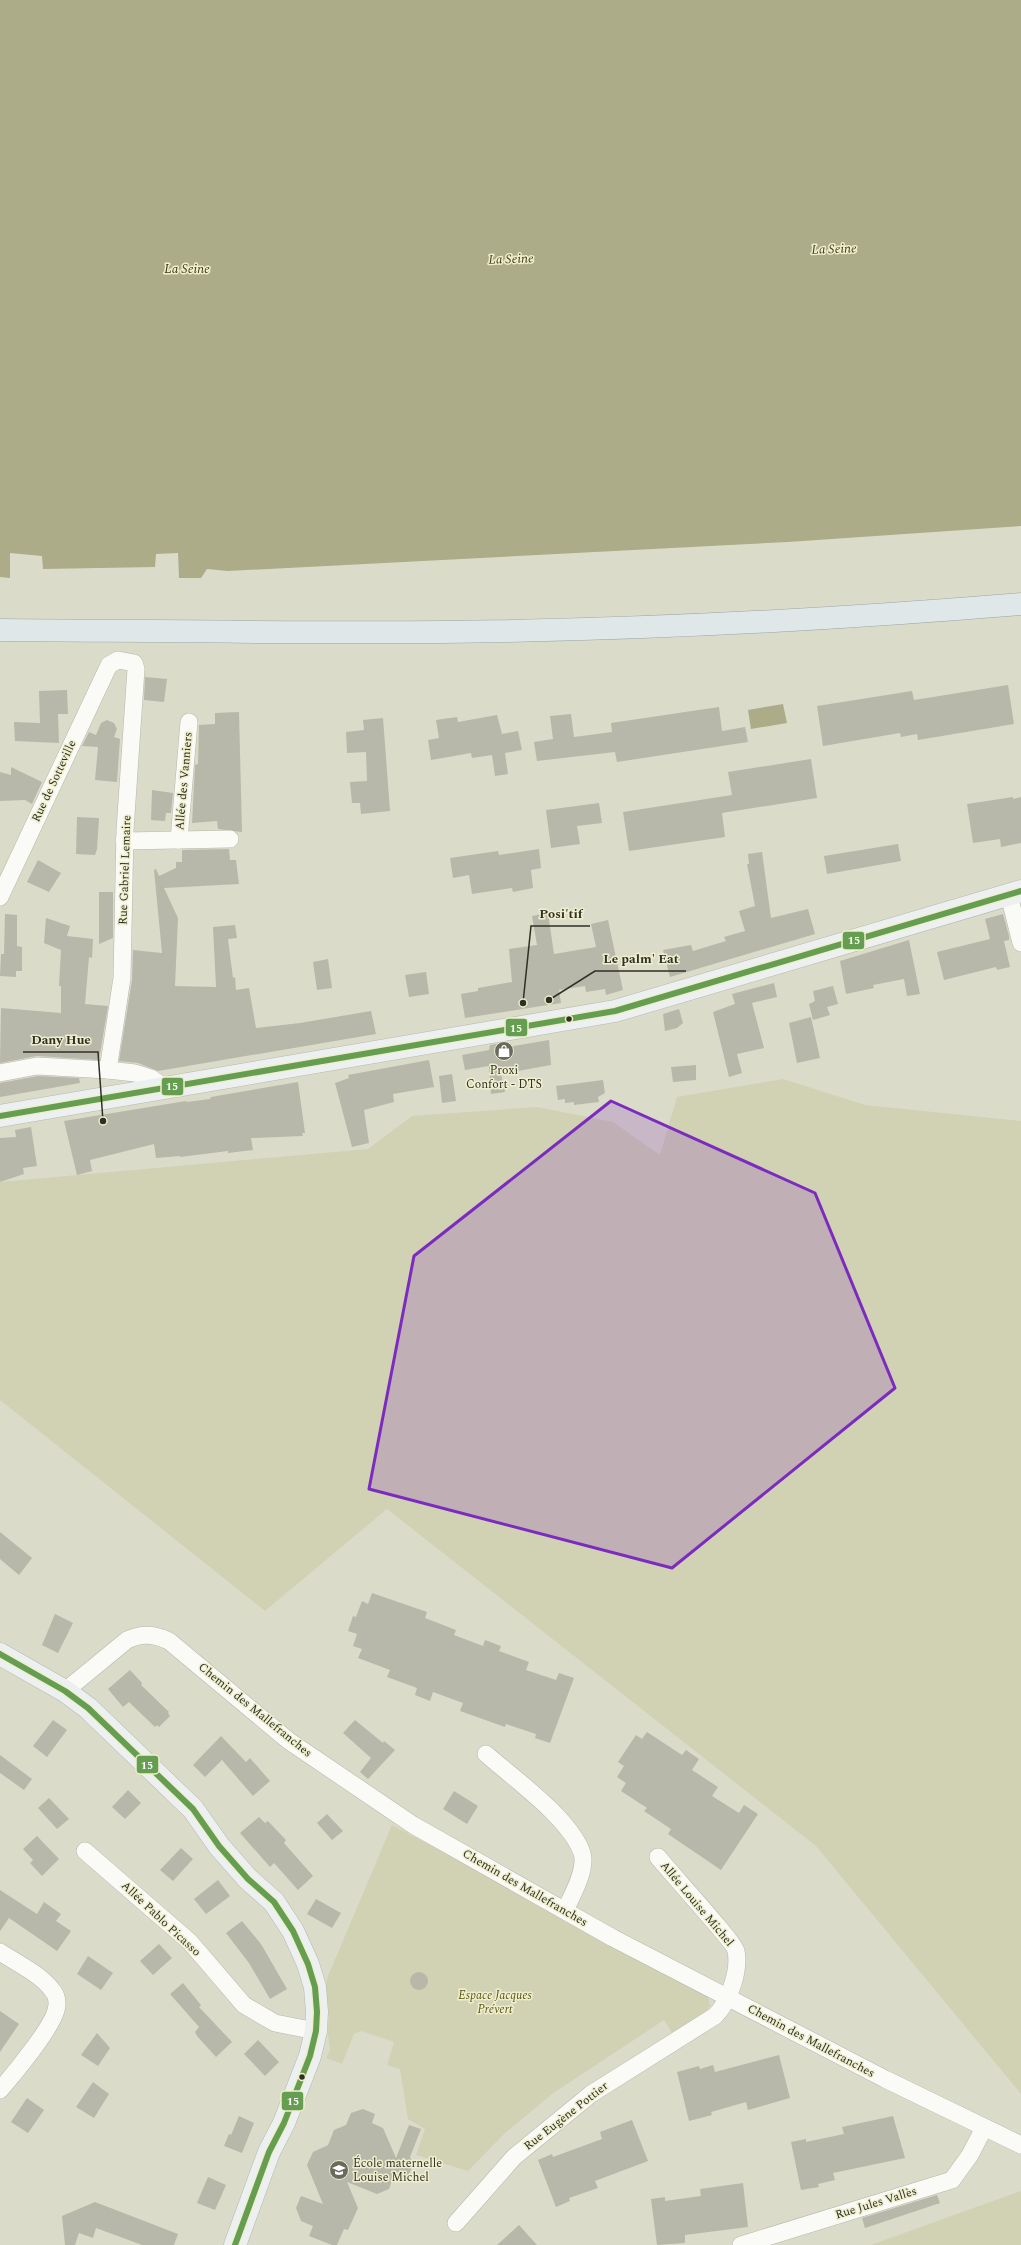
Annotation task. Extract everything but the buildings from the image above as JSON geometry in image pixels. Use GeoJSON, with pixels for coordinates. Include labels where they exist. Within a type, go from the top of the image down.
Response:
{"type":"FeatureCollection","features":[{"type":"Feature","properties":{"kind":"main road"},"geometry":{"type":"LineString","coordinates":[[0,630],[443,632],[642,627],[802,620],[1021,604]]}},
{"type":"Feature","properties":{"kind":"street","name":"Rue Gabriel Lemaire"},"geometry":{"type":"LineString","coordinates":[[108,1070],[122,978],[124,841],[136,669],[134,663],[128,660],[118,660],[109,665]]}},
{"type":"Feature","properties":{"kind":"street","name":"Rue de Sotteville"},"geometry":{"type":"LineString","coordinates":[[0,897],[109,665]]}},
{"type":"Feature","properties":{"kind":"street","name":"Allée des Vanniers"},"geometry":{"type":"LineString","coordinates":[[179,840],[189,722]]}},
{"type":"Feature","properties":{"kind":"street","name":"Allée des Vanniers"},"geometry":{"type":"LineString","coordinates":[[124,841],[230,839]]}},
{"type":"Feature","properties":{"kind":"street"},"geometry":{"type":"LineString","coordinates":[[0,1116],[615,1010],[1015,893],[1021,943]]}},
{"type":"Feature","properties":{"kind":"street"},"geometry":{"type":"LineString","coordinates":[[0,1073],[37,1066],[108,1070],[151,1078],[165,1088]]}},
{"type":"Feature","properties":{"kind":"street","name":"Chemin des Mallefranches"},"geometry":{"type":"LineString","coordinates":[[65,1691],[127,1640],[136,1636],[157,1635],[169,1641],[289,1741],[413,1825],[565,1910],[727,1997],[885,2079],[1021,2145]]}},
{"type":"Feature","properties":{"kind":"street"},"geometry":{"type":"LineString","coordinates":[[0,1654],[65,1691],[110,1727],[194,1809],[219,1846],[248,1879],[274,1902],[293,1931],[308,1964],[317,2000],[316,2031],[310,2056],[284,2123],[266,2159],[235,2245]]}},
{"type":"Feature","properties":{"kind":"street"},"geometry":{"type":"LineString","coordinates":[[486,1754],[564,1823],[582,1853],[579,1882],[565,1910]]}},
{"type":"Feature","properties":{"kind":"street","name":"Allée Pablo Picasso"},"geometry":{"type":"LineString","coordinates":[[85,1850],[190,1942],[244,2005],[275,2023],[316,2031]]}},
{"type":"Feature","properties":{"kind":"street","name":"Allée Louise Michel"},"geometry":{"type":"LineString","coordinates":[[658,1857],[736,1950],[737,1971],[727,1997]]}},
{"type":"Feature","properties":{"kind":"street"},"geometry":{"type":"LineString","coordinates":[[0,1952],[44,1982],[52,1990],[57,2005],[56,2011],[50,2022],[17,2071],[0,2090]]}},
{"type":"Feature","properties":{"kind":"street","name":"Rue Eugène Pottier"},"geometry":{"type":"LineString","coordinates":[[456,2223],[514,2157],[591,2094],[715,2016],[724,2007],[727,1997]]}},
{"type":"Feature","properties":{"kind":"street","name":"Rue Jules Vallès"},"geometry":{"type":"LineString","coordinates":[[741,2245],[952,2180],[970,2155],[984,2128]]}},
{"type":"Feature","properties":{"kind":"highlighted area"},"geometry":{"type":"Polygon","coordinates":[[[611,1101],[815,1193],[895,1388],[672,1568],[369,1489],[414,1256],[611,1101]]]}},
{"type":"Feature","properties":{"kind":"green space"},"geometry":{"type":"Polygon","coordinates":[[[783,1079],[865,1105],[1021,1121],[1021,2094],[816,1846],[387,1509],[265,1611],[0,1400],[0,1182],[368,1149],[412,1116],[537,1107],[613,1122],[660,1155],[677,1097],[783,1079]]]}},
{"type":"Feature","properties":{"kind":"green space","name":"Espace Jacques Prévert"},"geometry":{"type":"Polygon","coordinates":[[[392,1825],[702,1989],[708,1997],[710,2006],[703,2015],[673,2034],[664,2020],[552,2094],[504,2134],[468,2171],[416,2155],[425,2129],[408,2119],[400,2069],[387,2065],[394,2042],[361,2031],[354,2034],[342,2064],[326,2058],[330,2050],[328,2033],[329,2015],[325,1989],[328,1976],[392,1825]]]}},
{"type":"Feature","properties":{"kind":"green space"},"geometry":{"type":"Polygon","coordinates":[[[1021,2191],[1021,2245],[871,2245],[1021,2191]]]}},
{"type":"Feature","properties":{"kind":"water","name":"La Seine"},"geometry":{"type":"Polygon","coordinates":[[[0,0],[1021,0],[1021,526],[788,542],[228,571],[207,569],[201,578],[179,578],[178,553],[156,554],[155,567],[43,569],[42,556],[10,553],[10,578],[0,577],[0,0]]]}},
{"type":"Feature","properties":{"kind":"water"},"geometry":{"type":"Polygon","coordinates":[[[783,704],[787,723],[751,729],[748,710],[783,704]]]}},
{"type":"Feature","properties":{"kind":"transit line","name":"15"},"geometry":{"type":"LineString","coordinates":[[0,1116],[615,1011],[1021,891]]}},
{"type":"Feature","properties":{"kind":"transit line","name":"15"},"geometry":{"type":"LineString","coordinates":[[0,1654],[65,1691],[88,1708],[193,1809],[219,1846],[248,1879],[274,1902],[293,1931],[308,1964],[315,1987],[317,2012],[316,2031],[310,2056],[284,2123],[269,2152],[235,2245]]}},
{"type":"Feature","properties":{"kind":"place","name":"Le palm' Eat"},"geometry":{"type":"Point","coordinates":[549,1000]}},
{"type":"Feature","properties":{"kind":"place","name":"Posi'tif"},"geometry":{"type":"Point","coordinates":[523,1003]}},
{"type":"Feature","properties":{"kind":"place","name":"Proxi Confort - DTS"},"geometry":{"type":"Point","coordinates":[504,1051]}},
{"type":"Feature","properties":{"kind":"place","name":"Dany Hue"},"geometry":{"type":"Point","coordinates":[103,1121]}},
{"type":"Feature","properties":{"kind":"place","name":"École maternelle Louise Michel"},"geometry":{"type":"Point","coordinates":[339,2170]}}]}
